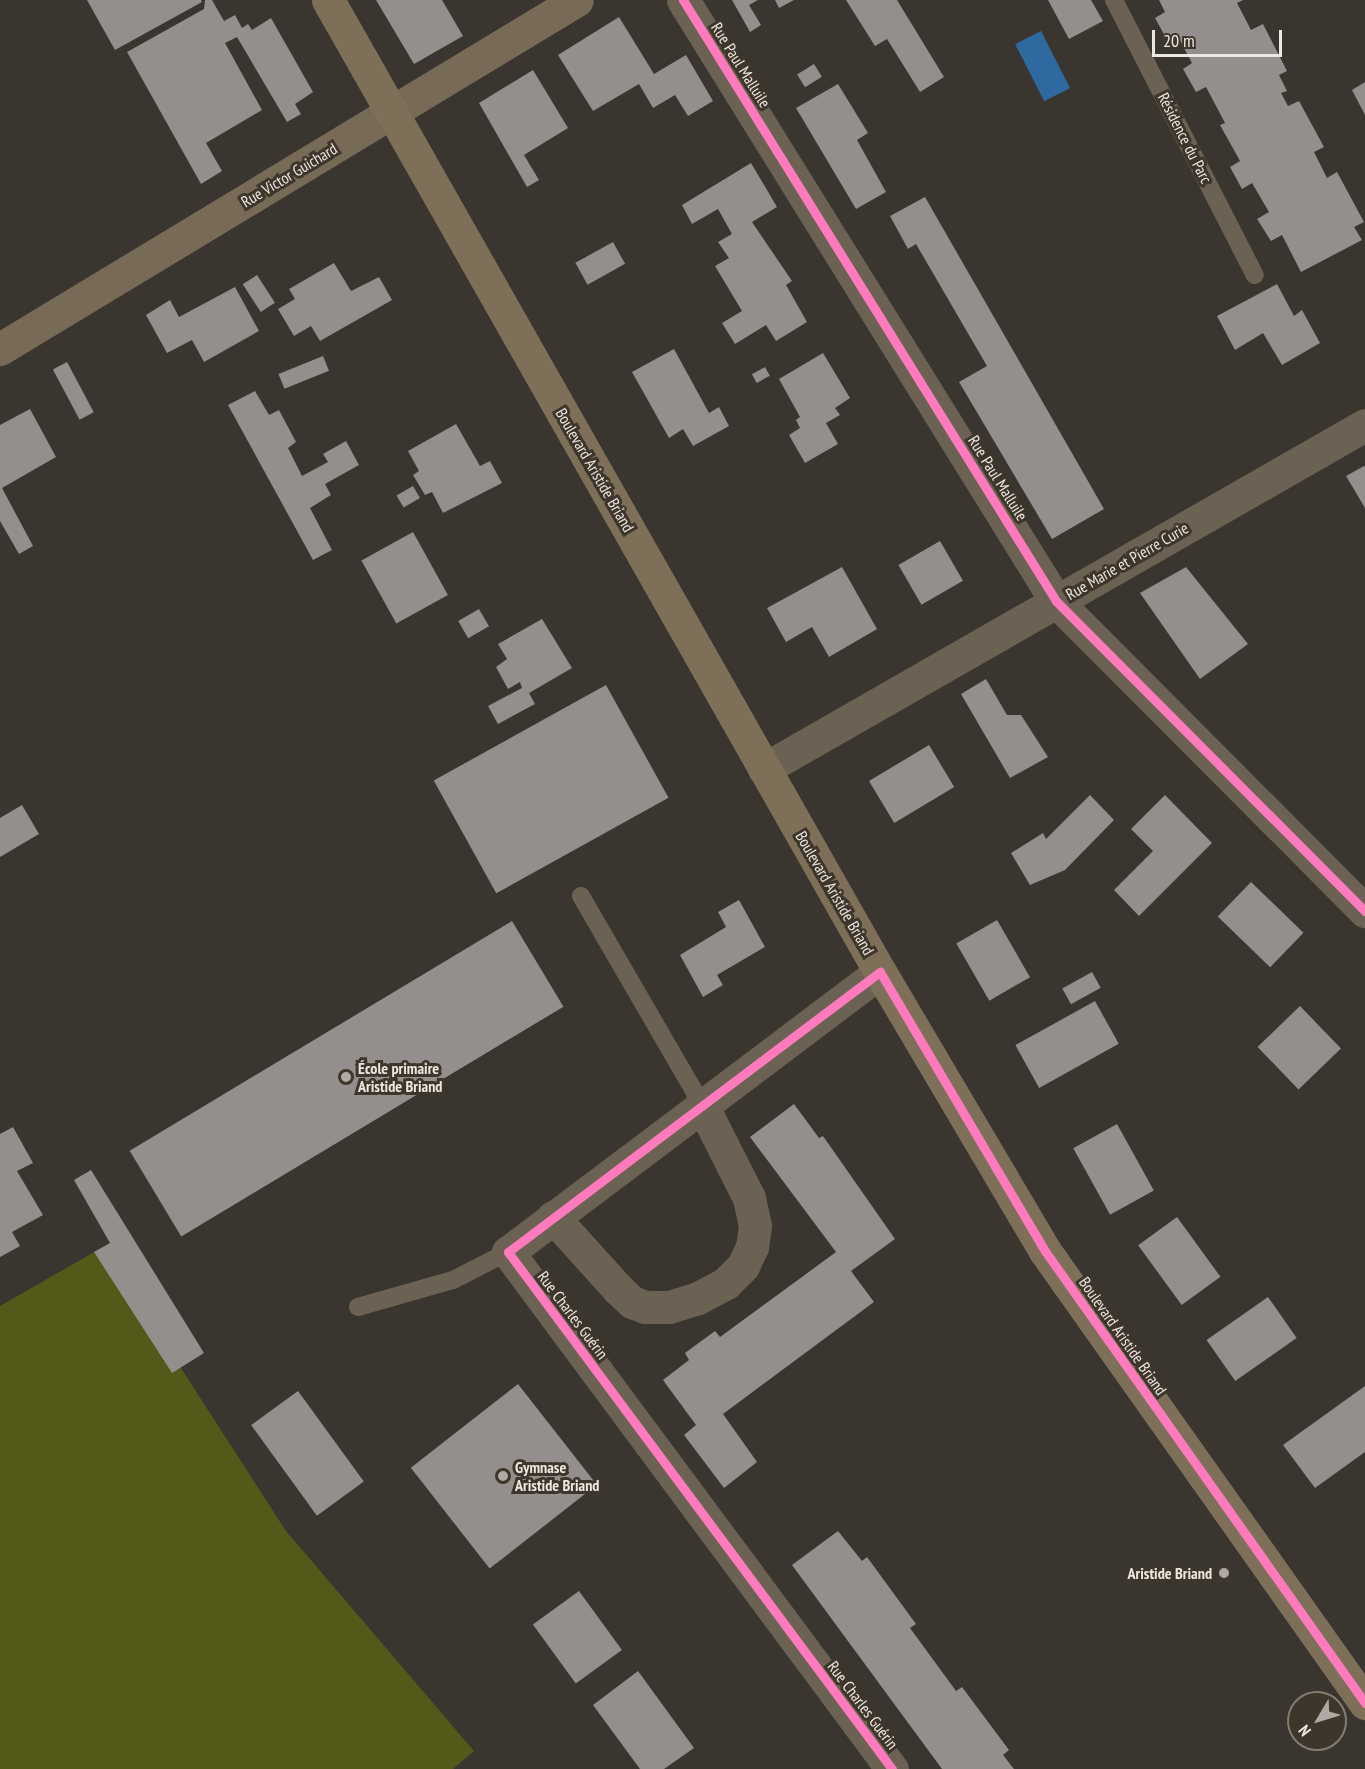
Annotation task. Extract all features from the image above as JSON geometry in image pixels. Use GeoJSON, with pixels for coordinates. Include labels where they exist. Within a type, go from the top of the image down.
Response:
{"type":"FeatureCollection","features":[{"type":"Feature","properties":{"kind":"main road","name":"Boulevard Aristide Briand"},"geometry":{"type":"LineString","coordinates":[[328,0],[880,972],[1045,1251],[1365,1703]]}},
{"type":"Feature","properties":{"kind":"main road","name":"Rue Victor Guichard"},"geometry":{"type":"LineString","coordinates":[[0,349],[577,0]]}},
{"type":"Feature","properties":{"kind":"street","name":"Rue Paul Malluile"},"geometry":{"type":"LineString","coordinates":[[683,0],[1056,601],[1365,911]]}},
{"type":"Feature","properties":{"kind":"street","name":"Rue Marie et Pierre Curie"},"geometry":{"type":"LineString","coordinates":[[764,769],[1365,425]]}},
{"type":"Feature","properties":{"kind":"street"},"geometry":{"type":"LineString","coordinates":[[508,1252],[701,1103],[880,972]]}},
{"type":"Feature","properties":{"kind":"street"},"geometry":{"type":"LineString","coordinates":[[553,1217],[618,1289],[632,1302],[645,1307],[669,1307],[698,1298],[726,1283],[743,1266],[752,1247],[755,1226],[749,1198],[701,1103]]}},
{"type":"Feature","properties":{"kind":"street","name":"Rue Charles Guérin"},"geometry":{"type":"LineString","coordinates":[[508,1252],[892,1769]]}},
{"type":"Feature","properties":{"kind":"lane","name":"Résidence du Parc"},"geometry":{"type":"LineString","coordinates":[[1114,0],[1256,275]]}},
{"type":"Feature","properties":{"kind":"lane"},"geometry":{"type":"LineString","coordinates":[[581,896],[701,1103]]}},
{"type":"Feature","properties":{"kind":"lane"},"geometry":{"type":"LineString","coordinates":[[358,1307],[453,1280],[508,1252]]}},
{"type":"Feature","properties":{"kind":"green space"},"geometry":{"type":"Polygon","coordinates":[[[103,1247],[286,1531],[474,1751],[453,1769],[0,1769],[0,1306],[103,1247]]]}},
{"type":"Feature","properties":{"kind":"water"},"geometry":{"type":"Polygon","coordinates":[[[1041,31],[1070,88],[1044,101],[1015,44],[1041,31]]]}},
{"type":"Feature","properties":{"kind":"building"},"geometry":{"type":"Polygon","coordinates":[[[87,0],[201,0],[202,2],[115,50],[87,0]]]}},
{"type":"Feature","properties":{"kind":"building"},"geometry":{"type":"Polygon","coordinates":[[[205,0],[212,0],[224,21],[235,15],[242,28],[248,24],[252,30],[271,18],[313,92],[295,104],[301,114],[287,122],[237,37],[225,43],[262,110],[206,143],[222,171],[201,184],[127,52],[204,9],[205,0]]]}},
{"type":"Feature","properties":{"kind":"building"},"geometry":{"type":"Polygon","coordinates":[[[376,0],[442,0],[463,36],[414,64],[376,0]]]}},
{"type":"Feature","properties":{"kind":"building"},"geometry":{"type":"Polygon","coordinates":[[[732,0],[758,0],[749,5],[761,25],[750,32],[732,0]]]}},
{"type":"Feature","properties":{"kind":"building"},"geometry":{"type":"Polygon","coordinates":[[[775,0],[794,0],[779,8],[775,0]]]}},
{"type":"Feature","properties":{"kind":"building"},"geometry":{"type":"Polygon","coordinates":[[[846,0],[897,0],[944,77],[920,92],[887,39],[875,46],[846,0]]]}},
{"type":"Feature","properties":{"kind":"building"},"geometry":{"type":"Polygon","coordinates":[[[1048,0],[1091,0],[1103,21],[1069,39],[1048,0]]]}},
{"type":"Feature","properties":{"kind":"building"},"geometry":{"type":"Polygon","coordinates":[[[1159,0],[1243,0],[1237,3],[1251,30],[1263,24],[1287,71],[1279,75],[1287,91],[1281,93],[1288,106],[1299,101],[1324,147],[1314,152],[1327,178],[1337,172],[1364,222],[1354,227],[1362,240],[1301,272],[1282,235],[1271,241],[1257,219],[1269,212],[1252,183],[1242,189],[1230,167],[1240,161],[1220,125],[1225,123],[1206,87],[1196,92],[1183,69],[1192,63],[1176,33],[1166,38],[1155,18],[1165,12],[1159,0]]]}},
{"type":"Feature","properties":{"kind":"building"},"geometry":{"type":"Polygon","coordinates":[[[619,17],[654,74],[686,55],[713,101],[688,116],[675,95],[653,108],[639,84],[593,111],[558,55],[619,17]]]}},
{"type":"Feature","properties":{"kind":"building"},"geometry":{"type":"Polygon","coordinates":[[[814,64],[822,77],[805,87],[797,75],[814,64]]]}},
{"type":"Feature","properties":{"kind":"building"},"geometry":{"type":"Polygon","coordinates":[[[533,70],[568,128],[524,155],[539,180],[527,187],[479,103],[533,70]]]}},
{"type":"Feature","properties":{"kind":"building"},"geometry":{"type":"Polygon","coordinates":[[[1365,82],[1365,115],[1352,90],[1365,82]]]}},
{"type":"Feature","properties":{"kind":"building"},"geometry":{"type":"Polygon","coordinates":[[[838,84],[868,133],[857,140],[886,192],[856,209],[796,108],[838,84]]]}},
{"type":"Feature","properties":{"kind":"building"},"geometry":{"type":"Polygon","coordinates":[[[751,163],[777,207],[752,222],[792,281],[786,285],[807,322],[776,341],[766,325],[735,344],[722,323],[742,311],[715,266],[729,258],[718,242],[732,234],[718,209],[692,224],[682,205],[751,163]]]}},
{"type":"Feature","properties":{"kind":"building"},"geometry":{"type":"Polygon","coordinates":[[[925,197],[1104,509],[1052,539],[959,382],[987,366],[916,244],[908,249],[890,216],[925,197]]]}},
{"type":"Feature","properties":{"kind":"building"},"geometry":{"type":"Polygon","coordinates":[[[613,242],[625,264],[588,285],[575,263],[613,242]]]}},
{"type":"Feature","properties":{"kind":"building"},"geometry":{"type":"Polygon","coordinates":[[[334,263],[351,291],[379,277],[392,300],[320,341],[311,326],[294,336],[278,309],[295,299],[289,289],[334,263]]]}},
{"type":"Feature","properties":{"kind":"building"},"geometry":{"type":"Polygon","coordinates":[[[257,275],[275,303],[261,312],[243,284],[257,275]]]}},
{"type":"Feature","properties":{"kind":"building"},"geometry":{"type":"Polygon","coordinates":[[[1277,284],[1294,316],[1302,310],[1320,343],[1282,365],[1263,333],[1235,350],[1217,316],[1277,284]]]}},
{"type":"Feature","properties":{"kind":"building"},"geometry":{"type":"Polygon","coordinates":[[[235,287],[259,331],[204,362],[192,340],[167,353],[146,315],[170,300],[179,317],[235,287]]]}},
{"type":"Feature","properties":{"kind":"building"},"geometry":{"type":"Polygon","coordinates":[[[674,349],[709,413],[719,407],[729,426],[693,446],[683,429],[669,438],[632,372],[674,349]]]}},
{"type":"Feature","properties":{"kind":"building"},"geometry":{"type":"Polygon","coordinates":[[[823,353],[850,398],[835,408],[840,415],[826,423],[838,444],[805,463],[789,435],[800,428],[796,420],[800,417],[779,379],[823,353]]]}},
{"type":"Feature","properties":{"kind":"building"},"geometry":{"type":"Polygon","coordinates":[[[323,356],[329,371],[284,389],[278,374],[323,356]]]}},
{"type":"Feature","properties":{"kind":"building"},"geometry":{"type":"Polygon","coordinates":[[[67,362],[94,412],[80,420],[53,370],[67,362]]]}},
{"type":"Feature","properties":{"kind":"building"},"geometry":{"type":"Polygon","coordinates":[[[765,367],[770,376],[757,383],[752,374],[765,367]]]}},
{"type":"Feature","properties":{"kind":"building"},"geometry":{"type":"Polygon","coordinates":[[[255,391],[269,415],[279,410],[296,442],[288,448],[302,476],[328,462],[323,454],[346,441],[359,465],[325,484],[331,495],[310,508],[332,550],[313,560],[228,405],[255,391]]]}},
{"type":"Feature","properties":{"kind":"building"},"geometry":{"type":"Polygon","coordinates":[[[30,409],[56,457],[2,488],[33,546],[19,554],[0,521],[0,425],[30,409]]]}},
{"type":"Feature","properties":{"kind":"building"},"geometry":{"type":"Polygon","coordinates":[[[456,424],[480,466],[490,461],[502,483],[443,513],[432,492],[425,495],[413,475],[419,471],[408,451],[456,424]]]}},
{"type":"Feature","properties":{"kind":"building"},"geometry":{"type":"Polygon","coordinates":[[[1365,467],[1365,508],[1346,476],[1365,467]]]}},
{"type":"Feature","properties":{"kind":"building"},"geometry":{"type":"Polygon","coordinates":[[[413,486],[420,498],[404,508],[397,496],[413,486]]]}},
{"type":"Feature","properties":{"kind":"building"},"geometry":{"type":"Polygon","coordinates":[[[413,532],[448,595],[396,624],[361,561],[413,532]]]}},
{"type":"Feature","properties":{"kind":"building"},"geometry":{"type":"Polygon","coordinates":[[[940,541],[963,581],[921,605],[898,565],[940,541]]]}},
{"type":"Feature","properties":{"kind":"building"},"geometry":{"type":"Polygon","coordinates":[[[842,567],[877,629],[829,657],[812,627],[786,642],[767,608],[842,567]]]}},
{"type":"Feature","properties":{"kind":"building"},"geometry":{"type":"Polygon","coordinates":[[[1186,567],[1248,644],[1200,679],[1140,593],[1186,567]]]}},
{"type":"Feature","properties":{"kind":"building"},"geometry":{"type":"Polygon","coordinates":[[[479,609],[489,626],[468,638],[458,621],[479,609]]]}},
{"type":"Feature","properties":{"kind":"building"},"geometry":{"type":"Polygon","coordinates":[[[542,619],[572,668],[529,693],[535,704],[498,724],[488,706],[522,688],[520,682],[508,689],[496,667],[507,659],[498,644],[542,619]]]}},
{"type":"Feature","properties":{"kind":"building"},"geometry":{"type":"Polygon","coordinates":[[[986,679],[1007,715],[1021,715],[1048,757],[1010,778],[961,694],[986,679]]]}},
{"type":"Feature","properties":{"kind":"building"},"geometry":{"type":"Polygon","coordinates":[[[606,685],[669,798],[496,893],[434,781],[606,685]]]}},
{"type":"Feature","properties":{"kind":"building"},"geometry":{"type":"Polygon","coordinates":[[[929,745],[954,787],[894,823],[869,781],[929,745]]]}},
{"type":"Feature","properties":{"kind":"building"},"geometry":{"type":"Polygon","coordinates":[[[1090,795],[1114,820],[1065,870],[1030,885],[1011,853],[1043,833],[1046,839],[1090,795]]]}},
{"type":"Feature","properties":{"kind":"building"},"geometry":{"type":"Polygon","coordinates":[[[1165,795],[1212,843],[1139,916],[1114,890],[1153,851],[1131,829],[1165,795]]]}},
{"type":"Feature","properties":{"kind":"building"},"geometry":{"type":"Polygon","coordinates":[[[22,805],[39,834],[0,857],[0,818],[22,805]]]}},
{"type":"Feature","properties":{"kind":"building"},"geometry":{"type":"Polygon","coordinates":[[[1251,882],[1304,933],[1270,967],[1218,917],[1251,882]]]}},
{"type":"Feature","properties":{"kind":"building"},"geometry":{"type":"Polygon","coordinates":[[[739,900],[765,947],[717,975],[723,985],[703,997],[680,955],[726,927],[718,912],[739,900]]]}},
{"type":"Feature","properties":{"kind":"building"},"geometry":{"type":"Polygon","coordinates":[[[997,920],[1030,977],[989,1001],[956,944],[997,920]]]}},
{"type":"Feature","properties":{"kind":"building","name":"École primaire Aristide Briand"},"geometry":{"type":"Polygon","coordinates":[[[512,921],[564,1007],[181,1236],[130,1151],[512,921]]]}},
{"type":"Feature","properties":{"kind":"building"},"geometry":{"type":"Polygon","coordinates":[[[1092,972],[1101,988],[1071,1004],[1062,988],[1092,972]]]}},
{"type":"Feature","properties":{"kind":"building"},"geometry":{"type":"Polygon","coordinates":[[[1095,1001],[1119,1044],[1039,1088],[1015,1045],[1095,1001]]]}},
{"type":"Feature","properties":{"kind":"building"},"geometry":{"type":"Polygon","coordinates":[[[1300,1006],[1341,1048],[1299,1089],[1258,1047],[1300,1006]]]}},
{"type":"Feature","properties":{"kind":"building"},"geometry":{"type":"Polygon","coordinates":[[[794,1104],[819,1138],[823,1136],[895,1239],[851,1271],[874,1302],[723,1414],[757,1462],[724,1488],[684,1435],[696,1425],[663,1380],[689,1360],[685,1353],[715,1331],[720,1337],[836,1252],[750,1137],[794,1104]]]}},
{"type":"Feature","properties":{"kind":"building"},"geometry":{"type":"Polygon","coordinates":[[[1117,1124],[1154,1190],[1110,1215],[1073,1148],[1117,1124]]]}},
{"type":"Feature","properties":{"kind":"building"},"geometry":{"type":"Polygon","coordinates":[[[13,1127],[33,1163],[17,1171],[43,1215],[12,1232],[20,1246],[0,1257],[0,1134],[13,1127]]]}},
{"type":"Feature","properties":{"kind":"building"},"geometry":{"type":"Polygon","coordinates":[[[91,1170],[204,1353],[172,1373],[94,1252],[110,1243],[74,1180],[91,1170]]]}},
{"type":"Feature","properties":{"kind":"building"},"geometry":{"type":"Polygon","coordinates":[[[1177,1217],[1220,1277],[1182,1305],[1138,1245],[1177,1217]]]}},
{"type":"Feature","properties":{"kind":"building"},"geometry":{"type":"Polygon","coordinates":[[[1268,1297],[1297,1338],[1235,1381],[1207,1340],[1268,1297]]]}},
{"type":"Feature","properties":{"kind":"building","name":"Gymnase Aristide Briand"},"geometry":{"type":"Polygon","coordinates":[[[518,1384],[597,1485],[490,1569],[411,1468],[518,1384]]]}},
{"type":"Feature","properties":{"kind":"building"},"geometry":{"type":"Polygon","coordinates":[[[1365,1386],[1365,1452],[1315,1488],[1283,1445],[1365,1386]]]}},
{"type":"Feature","properties":{"kind":"building"},"geometry":{"type":"Polygon","coordinates":[[[298,1391],[364,1482],[317,1516],[251,1425],[298,1391]]]}},
{"type":"Feature","properties":{"kind":"building"},"geometry":{"type":"Polygon","coordinates":[[[838,1531],[862,1561],[867,1557],[916,1624],[910,1628],[956,1691],[962,1687],[1009,1750],[1003,1755],[1014,1769],[942,1769],[792,1565],[838,1531]]]}},
{"type":"Feature","properties":{"kind":"building"},"geometry":{"type":"Polygon","coordinates":[[[579,1591],[622,1650],[576,1684],[533,1625],[579,1591]]]}},
{"type":"Feature","properties":{"kind":"building"},"geometry":{"type":"Polygon","coordinates":[[[638,1671],[694,1748],[664,1769],[640,1769],[593,1705],[638,1671]]]}},
{"type":"Feature","properties":{"kind":"cycle path"},"geometry":{"type":"LineString","coordinates":[[683,0],[1056,601],[1365,911]]}},
{"type":"Feature","properties":{"kind":"cycle path"},"geometry":{"type":"LineString","coordinates":[[892,1769],[508,1252],[880,972],[1045,1251],[1365,1703]]}},
{"type":"Feature","properties":{"kind":"place","name":"École primaire Aristide Briand"},"geometry":{"type":"Point","coordinates":[346,1077]}},
{"type":"Feature","properties":{"kind":"place","name":"Gymnase Aristide Briand"},"geometry":{"type":"Point","coordinates":[503,1476]}},
{"type":"Feature","properties":{"kind":"place","name":"Aristide Briand"},"geometry":{"type":"Point","coordinates":[1224,1573]}}]}
